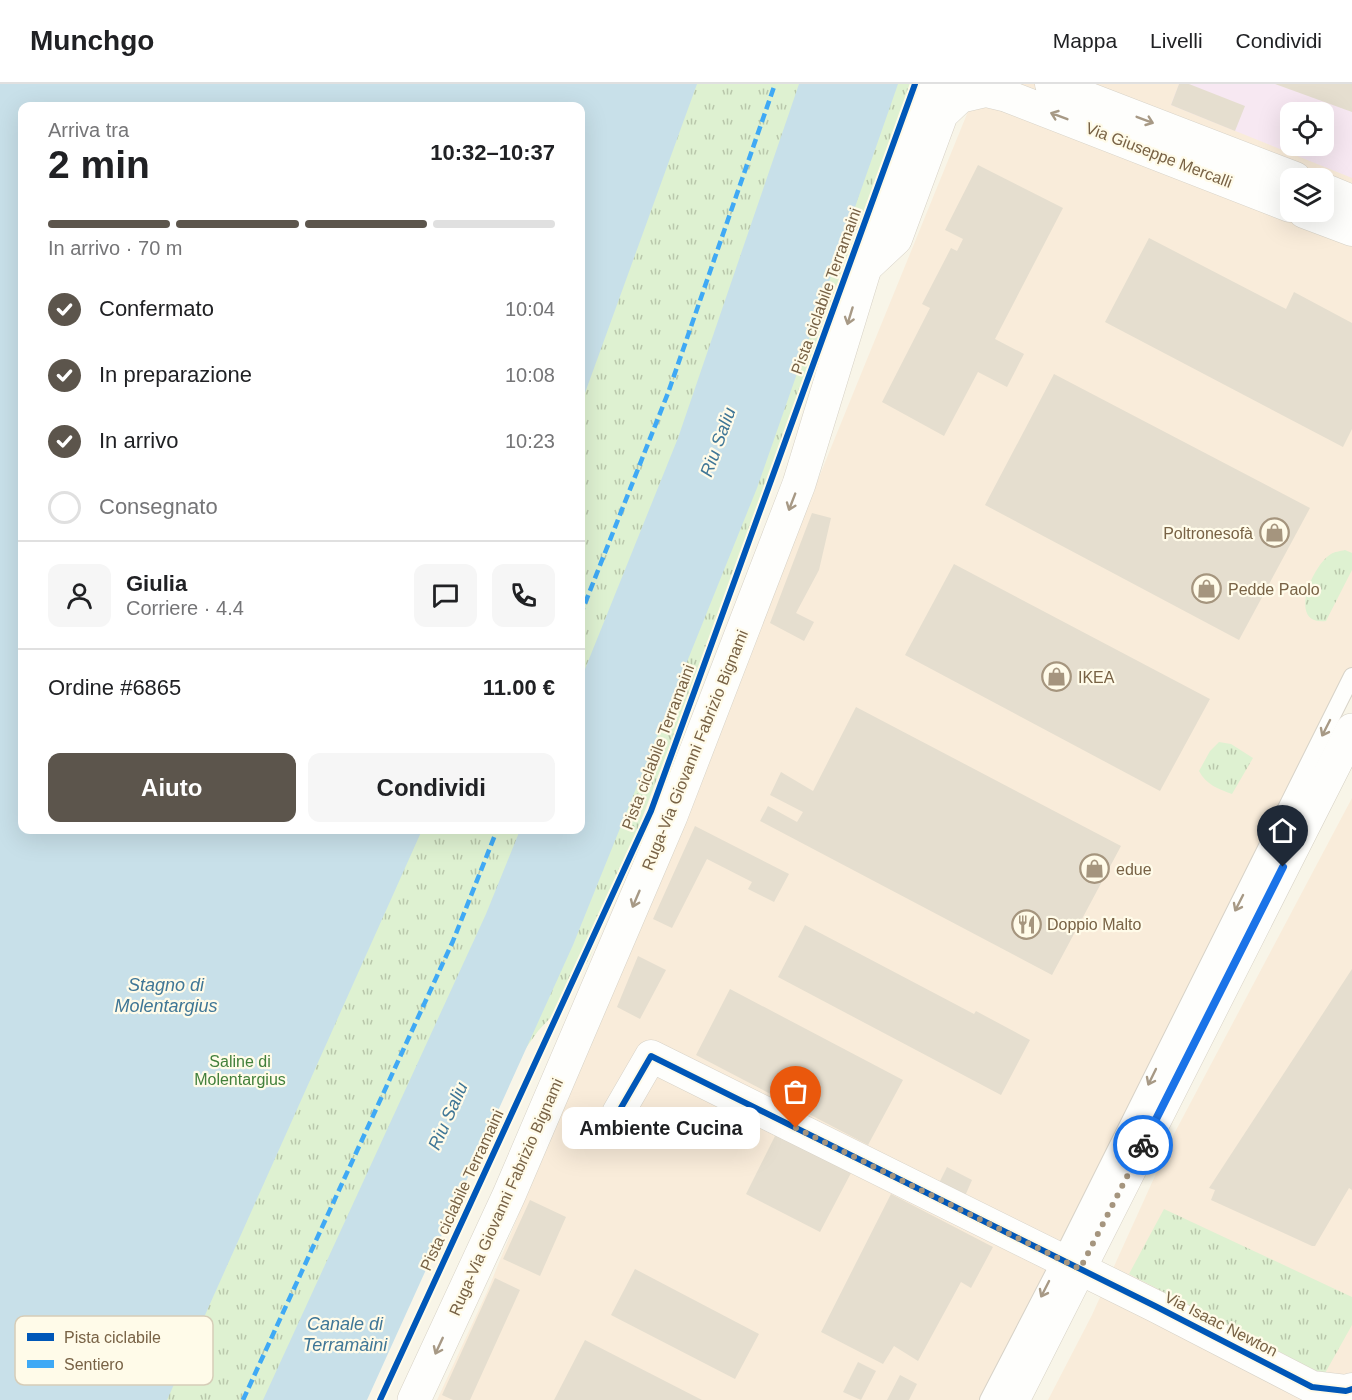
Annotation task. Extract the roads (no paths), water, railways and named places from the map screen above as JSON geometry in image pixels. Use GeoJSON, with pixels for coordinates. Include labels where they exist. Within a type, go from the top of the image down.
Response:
{"type":"FeatureCollection","features":[{"type":"Feature","properties":{"kind":"main road","name":"Ruga-Via Giovanni Fabrizio Bignami"},"geometry":{"type":"LineString","coordinates":[[414,1400],[509,1195],[671,816],[799,484],[865,268],[935,84]]}},
{"type":"Feature","properties":{"kind":"main road"},"geometry":{"type":"LineString","coordinates":[[1023,1394],[1070,1264],[1352,730]]}},
{"type":"Feature","properties":{"kind":"street","name":"Via Giuseppe Mercalli"},"geometry":{"type":"LineString","coordinates":[[1051,84],[1280,172]]}},
{"type":"Feature","properties":{"kind":"street","name":"Via Giuseppe Mercalli"},"geometry":{"type":"LineString","coordinates":[[865,268],[896,239],[942,114],[960,97],[986,91],[1025,94],[1280,202]]}},
{"type":"Feature","properties":{"kind":"street"},"geometry":{"type":"LineString","coordinates":[[1334,194],[1352,201]]}},
{"type":"Feature","properties":{"kind":"street"},"geometry":{"type":"LineString","coordinates":[[1331,222],[1352,230]]}},
{"type":"Feature","properties":{"kind":"street","name":"Via Isaac Newton"},"geometry":{"type":"LineString","coordinates":[[618,1113],[651,1056],[1312,1387],[1350,1392]]}},
{"type":"Feature","properties":{"kind":"lane"},"geometry":{"type":"LineString","coordinates":[[988,1400],[1070,1264],[1352,676]]}},
{"type":"Feature","properties":{"kind":"water","name":"Stagno di Molentargius"},"geometry":{"type":"Polygon","coordinates":[[[0,84],[697,84],[585,393],[585,102],[18,102],[18,834],[420,834],[205,1316],[15,1316],[15,1385],[174,1385],[167,1400],[0,1400],[0,84]]]}},
{"type":"Feature","properties":{"kind":"water","name":"Canale di Terramàini"},"geometry":{"type":"Polygon","coordinates":[[[799,84],[898,84],[757,488],[573,945],[367,1400],[263,1400],[486,914],[518,834],[585,834],[585,669],[678,438],[799,84]]]}},
{"type":"Feature","properties":{"kind":"place","name":"Poltronesofà"},"geometry":{"type":"Point","coordinates":[1274,533]}},
{"type":"Feature","properties":{"kind":"place","name":"Pedde Paolo"},"geometry":{"type":"Point","coordinates":[1207,589]}},
{"type":"Feature","properties":{"kind":"place","name":"IKEA"},"geometry":{"type":"Point","coordinates":[1057,677]}},
{"type":"Feature","properties":{"kind":"place","name":"edue"},"geometry":{"type":"Point","coordinates":[1095,869]}},
{"type":"Feature","properties":{"kind":"place","name":"Doppio Malto"},"geometry":{"type":"Point","coordinates":[1026,924]}},
{"type":"Feature","properties":{"kind":"place","name":"Ambiente Cucina"},"geometry":{"type":"Point","coordinates":[796,1128]}},
{"type":"Feature","properties":{"kind":"water label","name":"Riu Saliu"},"geometry":{"type":"Point","coordinates":[718,442]}},
{"type":"Feature","properties":{"kind":"water label","name":"Riu Saliu"},"geometry":{"type":"Point","coordinates":[448,1116]}},
{"type":"Feature","properties":{"kind":"park label","name":"Saline di Molentargius"},"geometry":{"type":"Point","coordinates":[240,1070]}}]}
